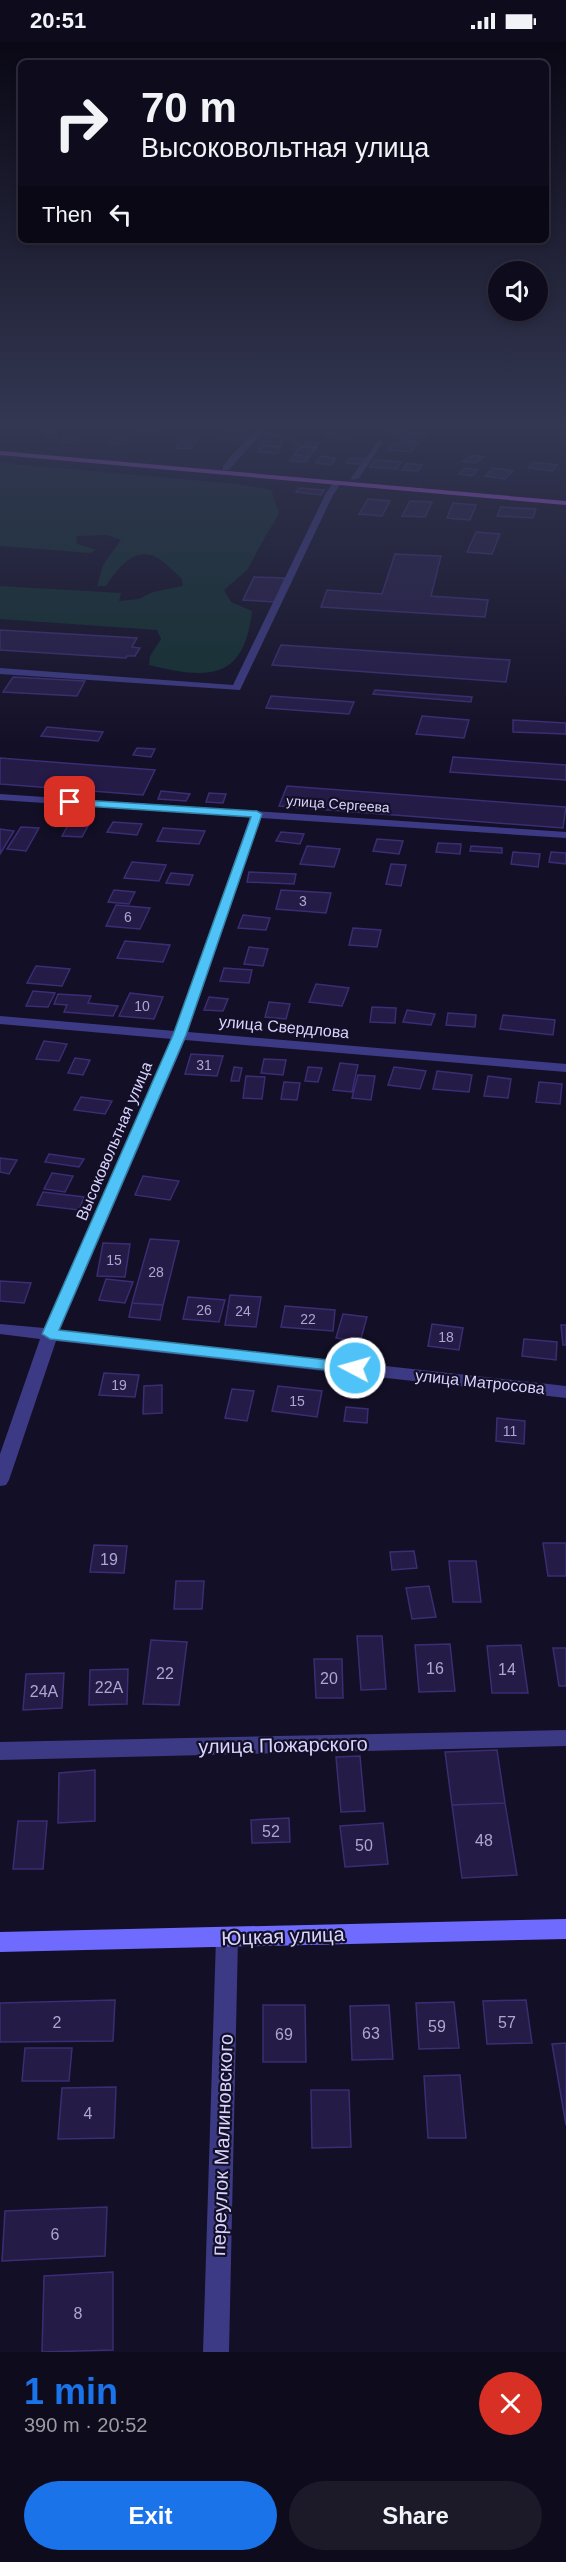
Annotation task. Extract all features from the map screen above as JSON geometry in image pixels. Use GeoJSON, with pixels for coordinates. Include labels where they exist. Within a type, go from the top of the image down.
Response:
{"type":"FeatureCollection","features":[{"type":"Feature","properties":{"kind":"main road","name":"Юцкая улица"},"geometry":{"type":"LineString","coordinates":[[0,1942],[566,1929]]}},
{"type":"Feature","properties":{"kind":"street"},"geometry":{"type":"LineString","coordinates":[[0,671],[236,688],[311,533]]}},
{"type":"Feature","properties":{"kind":"street","name":"улица Сергеева"},"geometry":{"type":"LineString","coordinates":[[0,797],[566,835]]}},
{"type":"Feature","properties":{"kind":"street","name":"Высоковольтная улица"},"geometry":{"type":"LineString","coordinates":[[0,1480],[50,1334],[180,1035],[257,814]]}},
{"type":"Feature","properties":{"kind":"street","name":"улица Свердлова"},"geometry":{"type":"LineString","coordinates":[[0,1020],[566,1068]]}},
{"type":"Feature","properties":{"kind":"street","name":"улица Матросова"},"geometry":{"type":"LineString","coordinates":[[0,1329],[566,1392]]}},
{"type":"Feature","properties":{"kind":"street","name":"улица Пожарского"},"geometry":{"type":"LineString","coordinates":[[0,1751],[566,1738]]}},
{"type":"Feature","properties":{"kind":"street","name":"переулок Малиновского"},"geometry":{"type":"LineString","coordinates":[[216,2352],[227,1938]]}},
{"type":"Feature","properties":{"kind":"green space"},"geometry":{"type":"Polygon","coordinates":[[[0,533],[268,533],[247,570],[224,590],[231,602],[252,611],[248,634],[241,651],[231,663],[219,670],[205,673],[170,670],[149,665],[150,656],[161,639],[157,630],[0,619],[0,586],[121,593],[119,601],[139,599],[153,592],[183,586],[182,579],[156,557],[148,554],[133,557],[120,567],[106,586],[97,586],[103,565],[121,540],[107,535],[77,536],[76,543],[96,550],[90,553],[0,546],[0,533]]]}},
{"type":"Feature","properties":{"kind":"building"},"geometry":{"type":"Polygon","coordinates":[[[476,533],[500,534],[492,554],[467,552],[476,533]]]}},
{"type":"Feature","properties":{"kind":"building"},"geometry":{"type":"Polygon","coordinates":[[[395,554],[441,556],[431,596],[488,600],[485,617],[321,607],[327,590],[382,594],[395,554]]]}},
{"type":"Feature","properties":{"kind":"building"},"geometry":{"type":"Polygon","coordinates":[[[254,577],[285,578],[275,602],[243,600],[254,577]]]}},
{"type":"Feature","properties":{"kind":"building"},"geometry":{"type":"Polygon","coordinates":[[[0,630],[137,638],[132,647],[140,648],[135,656],[126,658],[0,650],[0,630]]]}},
{"type":"Feature","properties":{"kind":"building"},"geometry":{"type":"Polygon","coordinates":[[[281,645],[510,660],[506,682],[272,665],[281,645]]]}},
{"type":"Feature","properties":{"kind":"building"},"geometry":{"type":"Polygon","coordinates":[[[13,677],[85,681],[77,696],[3,692],[13,677]]]}},
{"type":"Feature","properties":{"kind":"building"},"geometry":{"type":"Polygon","coordinates":[[[375,690],[472,697],[471,702],[373,694],[375,690]]]}},
{"type":"Feature","properties":{"kind":"building"},"geometry":{"type":"Polygon","coordinates":[[[271,696],[354,702],[349,714],[266,708],[271,696]]]}},
{"type":"Feature","properties":{"kind":"building"},"geometry":{"type":"Polygon","coordinates":[[[422,716],[469,720],[464,738],[416,734],[422,716]]]}},
{"type":"Feature","properties":{"kind":"building"},"geometry":{"type":"Polygon","coordinates":[[[513,720],[566,723],[566,734],[513,732],[513,720]]]}},
{"type":"Feature","properties":{"kind":"building"},"geometry":{"type":"Polygon","coordinates":[[[47,727],[103,732],[98,741],[41,736],[47,727]]]}},
{"type":"Feature","properties":{"kind":"building"},"geometry":{"type":"Polygon","coordinates":[[[137,748],[155,749],[151,757],[133,755],[137,748]]]}},
{"type":"Feature","properties":{"kind":"building"},"geometry":{"type":"Polygon","coordinates":[[[453,757],[566,765],[566,780],[450,772],[453,757]]]}},
{"type":"Feature","properties":{"kind":"building"},"geometry":{"type":"Polygon","coordinates":[[[0,758],[155,770],[143,795],[0,784],[0,758]]]}},
{"type":"Feature","properties":{"kind":"building"},"geometry":{"type":"Polygon","coordinates":[[[287,786],[566,807],[563,828],[279,806],[287,786]]]}},
{"type":"Feature","properties":{"kind":"building"},"geometry":{"type":"Polygon","coordinates":[[[161,791],[190,794],[186,801],[158,799],[161,791]]]}},
{"type":"Feature","properties":{"kind":"building"},"geometry":{"type":"Polygon","coordinates":[[[209,793],[226,794],[223,803],[206,802],[209,793]]]}},
{"type":"Feature","properties":{"kind":"building"},"geometry":{"type":"Polygon","coordinates":[[[73,816],[93,817],[82,837],[62,836],[73,816]]]}},
{"type":"Feature","properties":{"kind":"building"},"geometry":{"type":"Polygon","coordinates":[[[113,822],[142,824],[137,835],[107,832],[113,822]]]}},
{"type":"Feature","properties":{"kind":"building"},"geometry":{"type":"Polygon","coordinates":[[[21,827],[39,828],[26,851],[7,849],[21,827]]]}},
{"type":"Feature","properties":{"kind":"building"},"geometry":{"type":"Polygon","coordinates":[[[163,828],[205,831],[199,844],[157,841],[163,828]]]}},
{"type":"Feature","properties":{"kind":"building"},"geometry":{"type":"Polygon","coordinates":[[[0,829],[14,831],[0,854],[0,829]]]}},
{"type":"Feature","properties":{"kind":"building"},"geometry":{"type":"Polygon","coordinates":[[[281,832],[304,834],[300,844],[276,841],[281,832]]]}},
{"type":"Feature","properties":{"kind":"building"},"geometry":{"type":"Polygon","coordinates":[[[377,839],[403,841],[399,854],[373,851],[377,839]]]}},
{"type":"Feature","properties":{"kind":"building"},"geometry":{"type":"Polygon","coordinates":[[[438,843],[461,844],[460,854],[436,852],[438,843]]]}},
{"type":"Feature","properties":{"kind":"building"},"geometry":{"type":"Polygon","coordinates":[[[307,846],[340,849],[334,867],[300,864],[307,846]]]}},
{"type":"Feature","properties":{"kind":"building"},"geometry":{"type":"Polygon","coordinates":[[[471,846],[502,848],[502,853],[470,851],[471,846]]]}},
{"type":"Feature","properties":{"kind":"building"},"geometry":{"type":"Polygon","coordinates":[[[513,852],[540,854],[538,867],[511,864],[513,852]]]}},
{"type":"Feature","properties":{"kind":"building"},"geometry":{"type":"Polygon","coordinates":[[[551,852],[566,853],[566,864],[549,862],[551,852]]]}},
{"type":"Feature","properties":{"kind":"building"},"geometry":{"type":"Polygon","coordinates":[[[132,862],[166,865],[159,881],[124,878],[132,862]]]}},
{"type":"Feature","properties":{"kind":"building"},"geometry":{"type":"Polygon","coordinates":[[[391,864],[406,865],[401,886],[386,884],[391,864]]]}},
{"type":"Feature","properties":{"kind":"building"},"geometry":{"type":"Polygon","coordinates":[[[249,872],[296,874],[294,884],[247,882],[249,872]]]}},
{"type":"Feature","properties":{"kind":"building"},"geometry":{"type":"Polygon","coordinates":[[[171,873],[193,875],[189,885],[166,883],[171,873]]]}},
{"type":"Feature","properties":{"kind":"building"},"geometry":{"type":"Polygon","coordinates":[[[114,890],[135,892],[129,904],[108,902],[114,890]]]}},
{"type":"Feature","properties":{"kind":"building"},"geometry":{"type":"Polygon","coordinates":[[[281,890],[331,893],[326,913],[276,909],[281,890]]]}},
{"type":"Feature","properties":{"kind":"building"},"geometry":{"type":"Polygon","coordinates":[[[116,905],[150,908],[140,929],[106,926],[116,905]]]}},
{"type":"Feature","properties":{"kind":"building"},"geometry":{"type":"Polygon","coordinates":[[[243,915],[270,918],[266,930],[238,928],[243,915]]]}},
{"type":"Feature","properties":{"kind":"building"},"geometry":{"type":"Polygon","coordinates":[[[353,928],[381,930],[377,947],[349,945],[353,928]]]}},
{"type":"Feature","properties":{"kind":"building"},"geometry":{"type":"Polygon","coordinates":[[[125,941],[170,945],[163,962],[117,958],[125,941]]]}},
{"type":"Feature","properties":{"kind":"building"},"geometry":{"type":"Polygon","coordinates":[[[249,947],[268,949],[263,966],[244,964],[249,947]]]}},
{"type":"Feature","properties":{"kind":"building"},"geometry":{"type":"Polygon","coordinates":[[[36,966],[70,969],[62,986],[27,983],[36,966]]]}},
{"type":"Feature","properties":{"kind":"building"},"geometry":{"type":"Polygon","coordinates":[[[224,968],[252,970],[249,983],[220,981],[224,968]]]}},
{"type":"Feature","properties":{"kind":"building"},"geometry":{"type":"Polygon","coordinates":[[[316,984],[349,988],[342,1006],[309,1002],[316,984]]]}},
{"type":"Feature","properties":{"kind":"building"},"geometry":{"type":"Polygon","coordinates":[[[33,991],[55,993],[48,1007],[26,1006],[33,991]]]}},
{"type":"Feature","properties":{"kind":"building"},"geometry":{"type":"Polygon","coordinates":[[[130,993],[163,997],[154,1019],[119,1016],[130,993]]]}},
{"type":"Feature","properties":{"kind":"building"},"geometry":{"type":"Polygon","coordinates":[[[58,994],[91,996],[88,1003],[118,1006],[113,1016],[64,1012],[67,1005],[54,1004],[58,994]]]}},
{"type":"Feature","properties":{"kind":"building"},"geometry":{"type":"Polygon","coordinates":[[[209,997],[228,999],[223,1011],[204,1010],[209,997]]]}},
{"type":"Feature","properties":{"kind":"building"},"geometry":{"type":"Polygon","coordinates":[[[269,1002],[290,1004],[286,1019],[265,1017],[269,1002]]]}},
{"type":"Feature","properties":{"kind":"building"},"geometry":{"type":"Polygon","coordinates":[[[372,1007],[396,1008],[395,1023],[370,1022],[372,1007]]]}},
{"type":"Feature","properties":{"kind":"building"},"geometry":{"type":"Polygon","coordinates":[[[407,1010],[435,1014],[431,1025],[403,1022],[407,1010]]]}},
{"type":"Feature","properties":{"kind":"building"},"geometry":{"type":"Polygon","coordinates":[[[448,1013],[476,1015],[475,1027],[446,1025],[448,1013]]]}},
{"type":"Feature","properties":{"kind":"building"},"geometry":{"type":"Polygon","coordinates":[[[503,1015],[555,1020],[553,1035],[500,1029],[503,1015]]]}},
{"type":"Feature","properties":{"kind":"building"},"geometry":{"type":"Polygon","coordinates":[[[44,1041],[67,1044],[59,1061],[36,1059],[44,1041]]]}},
{"type":"Feature","properties":{"kind":"building"},"geometry":{"type":"Polygon","coordinates":[[[191,1054],[223,1056],[217,1076],[185,1074],[191,1054]]]}},
{"type":"Feature","properties":{"kind":"building"},"geometry":{"type":"Polygon","coordinates":[[[75,1058],[90,1060],[83,1075],[68,1073],[75,1058]]]}},
{"type":"Feature","properties":{"kind":"building"},"geometry":{"type":"Polygon","coordinates":[[[264,1059],[286,1060],[283,1075],[261,1073],[264,1059]]]}},
{"type":"Feature","properties":{"kind":"building"},"geometry":{"type":"Polygon","coordinates":[[[340,1063],[358,1065],[352,1092],[333,1090],[340,1063]]]}},
{"type":"Feature","properties":{"kind":"building"},"geometry":{"type":"Polygon","coordinates":[[[234,1067],[242,1068],[239,1081],[231,1081],[234,1067]]]}},
{"type":"Feature","properties":{"kind":"building"},"geometry":{"type":"Polygon","coordinates":[[[308,1067],[322,1068],[318,1082],[305,1081],[308,1067]]]}},
{"type":"Feature","properties":{"kind":"building"},"geometry":{"type":"Polygon","coordinates":[[[394,1067],[426,1071],[420,1089],[388,1085],[394,1067]]]}},
{"type":"Feature","properties":{"kind":"building"},"geometry":{"type":"Polygon","coordinates":[[[437,1071],[472,1075],[469,1092],[433,1089],[437,1071]]]}},
{"type":"Feature","properties":{"kind":"building"},"geometry":{"type":"Polygon","coordinates":[[[358,1075],[375,1076],[371,1100],[352,1098],[358,1075]]]}},
{"type":"Feature","properties":{"kind":"building"},"geometry":{"type":"Polygon","coordinates":[[[246,1076],[265,1077],[262,1099],[243,1098],[246,1076]]]}},
{"type":"Feature","properties":{"kind":"building"},"geometry":{"type":"Polygon","coordinates":[[[488,1076],[511,1079],[508,1098],[484,1096],[488,1076]]]}},
{"type":"Feature","properties":{"kind":"building"},"geometry":{"type":"Polygon","coordinates":[[[284,1082],[300,1083],[297,1100],[281,1099],[284,1082]]]}},
{"type":"Feature","properties":{"kind":"building"},"geometry":{"type":"Polygon","coordinates":[[[539,1082],[562,1084],[560,1104],[536,1102],[539,1082]]]}},
{"type":"Feature","properties":{"kind":"building"},"geometry":{"type":"Polygon","coordinates":[[[81,1097],[112,1101],[105,1114],[74,1110],[81,1097]]]}},
{"type":"Feature","properties":{"kind":"building"},"geometry":{"type":"Polygon","coordinates":[[[49,1154],[84,1159],[79,1167],[45,1162],[49,1154]]]}},
{"type":"Feature","properties":{"kind":"building"},"geometry":{"type":"Polygon","coordinates":[[[0,1158],[17,1160],[9,1174],[0,1172],[0,1158]]]}},
{"type":"Feature","properties":{"kind":"building"},"geometry":{"type":"Polygon","coordinates":[[[52,1173],[73,1176],[65,1192],[44,1189],[52,1173]]]}},
{"type":"Feature","properties":{"kind":"building"},"geometry":{"type":"Polygon","coordinates":[[[143,1176],[179,1181],[170,1200],[135,1195],[143,1176]]]}},
{"type":"Feature","properties":{"kind":"building"},"geometry":{"type":"Polygon","coordinates":[[[43,1192],[84,1197],[79,1210],[37,1205],[43,1192]]]}},
{"type":"Feature","properties":{"kind":"building"},"geometry":{"type":"Polygon","coordinates":[[[150,1239],[179,1241],[163,1305],[132,1303],[150,1239]]]}},
{"type":"Feature","properties":{"kind":"building"},"geometry":{"type":"Polygon","coordinates":[[[103,1243],[130,1244],[125,1277],[97,1276],[103,1243]]]}},
{"type":"Feature","properties":{"kind":"building"},"geometry":{"type":"Polygon","coordinates":[[[106,1279],[133,1282],[125,1303],[99,1300],[106,1279]]]}},
{"type":"Feature","properties":{"kind":"building"},"geometry":{"type":"Polygon","coordinates":[[[0,1281],[31,1283],[24,1303],[0,1301],[0,1281]]]}},
{"type":"Feature","properties":{"kind":"building"},"geometry":{"type":"Polygon","coordinates":[[[230,1295],[261,1297],[256,1327],[225,1325],[230,1295]]]}},
{"type":"Feature","properties":{"kind":"building"},"geometry":{"type":"Polygon","coordinates":[[[188,1297],[225,1300],[219,1322],[183,1319],[188,1297]]]}},
{"type":"Feature","properties":{"kind":"building"},"geometry":{"type":"Polygon","coordinates":[[[132,1303],[163,1305],[160,1320],[129,1317],[132,1303]]]}},
{"type":"Feature","properties":{"kind":"building"},"geometry":{"type":"Polygon","coordinates":[[[285,1306],[335,1310],[333,1331],[281,1327],[285,1306]]]}},
{"type":"Feature","properties":{"kind":"building"},"geometry":{"type":"Polygon","coordinates":[[[343,1314],[367,1317],[360,1342],[336,1338],[343,1314]]]}},
{"type":"Feature","properties":{"kind":"building"},"geometry":{"type":"Polygon","coordinates":[[[432,1324],[463,1328],[459,1350],[428,1346],[432,1324]]]}},
{"type":"Feature","properties":{"kind":"building"},"geometry":{"type":"Polygon","coordinates":[[[561,1325],[566,1325],[566,1345],[563,1345],[561,1325]]]}},
{"type":"Feature","properties":{"kind":"building"},"geometry":{"type":"Polygon","coordinates":[[[524,1339],[557,1342],[556,1360],[522,1356],[524,1339]]]}},
{"type":"Feature","properties":{"kind":"building"},"geometry":{"type":"Polygon","coordinates":[[[104,1373],[139,1375],[135,1397],[99,1395],[104,1373]]]}},
{"type":"Feature","properties":{"kind":"building"},"geometry":{"type":"Polygon","coordinates":[[[162,1385],[162,1413],[143,1414],[144,1386],[162,1385]]]}},
{"type":"Feature","properties":{"kind":"building"},"geometry":{"type":"Polygon","coordinates":[[[278,1386],[322,1391],[317,1417],[272,1411],[278,1386]]]}},
{"type":"Feature","properties":{"kind":"building"},"geometry":{"type":"Polygon","coordinates":[[[232,1389],[254,1391],[247,1421],[225,1418],[232,1389]]]}},
{"type":"Feature","properties":{"kind":"building"},"geometry":{"type":"Polygon","coordinates":[[[346,1407],[368,1409],[367,1423],[344,1421],[346,1407]]]}},
{"type":"Feature","properties":{"kind":"building"},"geometry":{"type":"Polygon","coordinates":[[[497,1418],[525,1421],[524,1444],[496,1441],[497,1418]]]}},
{"type":"Feature","properties":{"kind":"building"},"geometry":{"type":"Polygon","coordinates":[[[543,1543],[566,1543],[566,1576],[548,1576],[543,1543]]]}},
{"type":"Feature","properties":{"kind":"building"},"geometry":{"type":"Polygon","coordinates":[[[94,1545],[127,1546],[124,1573],[90,1572],[94,1545]]]}},
{"type":"Feature","properties":{"kind":"building"},"geometry":{"type":"Polygon","coordinates":[[[414,1551],[417,1568],[392,1570],[390,1552],[414,1551]]]}},
{"type":"Feature","properties":{"kind":"building"},"geometry":{"type":"Polygon","coordinates":[[[449,1561],[476,1561],[481,1602],[453,1602],[449,1561]]]}},
{"type":"Feature","properties":{"kind":"building"},"geometry":{"type":"Polygon","coordinates":[[[176,1581],[204,1581],[202,1609],[174,1609],[176,1581]]]}},
{"type":"Feature","properties":{"kind":"building"},"geometry":{"type":"Polygon","coordinates":[[[429,1586],[436,1617],[412,1619],[406,1588],[429,1586]]]}},
{"type":"Feature","properties":{"kind":"building"},"geometry":{"type":"Polygon","coordinates":[[[357,1636],[382,1636],[386,1689],[361,1690],[357,1636]]]}},
{"type":"Feature","properties":{"kind":"building"},"geometry":{"type":"Polygon","coordinates":[[[151,1640],[187,1642],[179,1705],[143,1704],[151,1640]]]}},
{"type":"Feature","properties":{"kind":"building"},"geometry":{"type":"Polygon","coordinates":[[[450,1644],[455,1691],[419,1692],[415,1645],[450,1644]]]}},
{"type":"Feature","properties":{"kind":"building"},"geometry":{"type":"Polygon","coordinates":[[[521,1645],[528,1693],[492,1693],[487,1646],[521,1645]]]}},
{"type":"Feature","properties":{"kind":"building"},"geometry":{"type":"Polygon","coordinates":[[[553,1648],[566,1648],[566,1686],[559,1686],[553,1648]]]}},
{"type":"Feature","properties":{"kind":"building"},"geometry":{"type":"Polygon","coordinates":[[[314,1659],[342,1659],[343,1698],[316,1698],[314,1659]]]}},
{"type":"Feature","properties":{"kind":"building"},"geometry":{"type":"Polygon","coordinates":[[[128,1669],[127,1704],[89,1705],[90,1670],[128,1669]]]}},
{"type":"Feature","properties":{"kind":"building"},"geometry":{"type":"Polygon","coordinates":[[[64,1673],[62,1708],[23,1710],[26,1674],[64,1673]]]}},
{"type":"Feature","properties":{"kind":"building"},"geometry":{"type":"Polygon","coordinates":[[[497,1750],[505,1803],[452,1805],[445,1752],[497,1750]]]}},
{"type":"Feature","properties":{"kind":"building"},"geometry":{"type":"Polygon","coordinates":[[[360,1756],[365,1811],[341,1812],[336,1757],[360,1756]]]}},
{"type":"Feature","properties":{"kind":"building"},"geometry":{"type":"Polygon","coordinates":[[[95,1770],[95,1821],[58,1823],[59,1773],[95,1770]]]}},
{"type":"Feature","properties":{"kind":"building"},"geometry":{"type":"Polygon","coordinates":[[[505,1803],[517,1875],[462,1878],[452,1805],[505,1803]]]}},
{"type":"Feature","properties":{"kind":"building"},"geometry":{"type":"Polygon","coordinates":[[[289,1818],[290,1842],[252,1843],[251,1820],[289,1818]]]}},
{"type":"Feature","properties":{"kind":"building"},"geometry":{"type":"Polygon","coordinates":[[[18,1821],[47,1821],[43,1869],[13,1869],[18,1821]]]}},
{"type":"Feature","properties":{"kind":"building"},"geometry":{"type":"Polygon","coordinates":[[[383,1823],[388,1864],[345,1867],[340,1826],[383,1823]]]}},
{"type":"Feature","properties":{"kind":"building"},"geometry":{"type":"Polygon","coordinates":[[[115,2000],[113,2041],[0,2042],[0,2003],[115,2000]]]}},
{"type":"Feature","properties":{"kind":"building"},"geometry":{"type":"Polygon","coordinates":[[[526,2000],[532,2043],[487,2044],[483,2001],[526,2000]]]}},
{"type":"Feature","properties":{"kind":"building"},"geometry":{"type":"Polygon","coordinates":[[[454,2002],[459,2048],[419,2049],[416,2003],[454,2002]]]}},
{"type":"Feature","properties":{"kind":"building"},"geometry":{"type":"Polygon","coordinates":[[[263,2005],[305,2005],[306,2062],[263,2062],[263,2005]]]}},
{"type":"Feature","properties":{"kind":"building"},"geometry":{"type":"Polygon","coordinates":[[[389,2005],[393,2059],[352,2060],[350,2006],[389,2005]]]}},
{"type":"Feature","properties":{"kind":"building"},"geometry":{"type":"Polygon","coordinates":[[[566,2043],[566,2125],[552,2044],[566,2043]]]}},
{"type":"Feature","properties":{"kind":"building"},"geometry":{"type":"Polygon","coordinates":[[[25,2048],[72,2048],[69,2081],[22,2081],[25,2048]]]}},
{"type":"Feature","properties":{"kind":"building"},"geometry":{"type":"Polygon","coordinates":[[[460,2075],[466,2138],[428,2138],[424,2076],[460,2075]]]}},
{"type":"Feature","properties":{"kind":"building"},"geometry":{"type":"Polygon","coordinates":[[[116,2087],[114,2138],[58,2139],[62,2088],[116,2087]]]}},
{"type":"Feature","properties":{"kind":"building"},"geometry":{"type":"Polygon","coordinates":[[[311,2090],[349,2090],[351,2147],[312,2148],[311,2090]]]}},
{"type":"Feature","properties":{"kind":"building"},"geometry":{"type":"Polygon","coordinates":[[[107,2207],[105,2256],[2,2261],[5,2211],[107,2207]]]}},
{"type":"Feature","properties":{"kind":"building"},"geometry":{"type":"Polygon","coordinates":[[[113,2272],[113,2350],[42,2352],[44,2276],[113,2272]]]}},
{"type":"Feature","properties":{"kind":"route"},"geometry":{"type":"LineString","coordinates":[[70,802],[257,814],[180,1035],[50,1334],[355,1368]]}}]}
